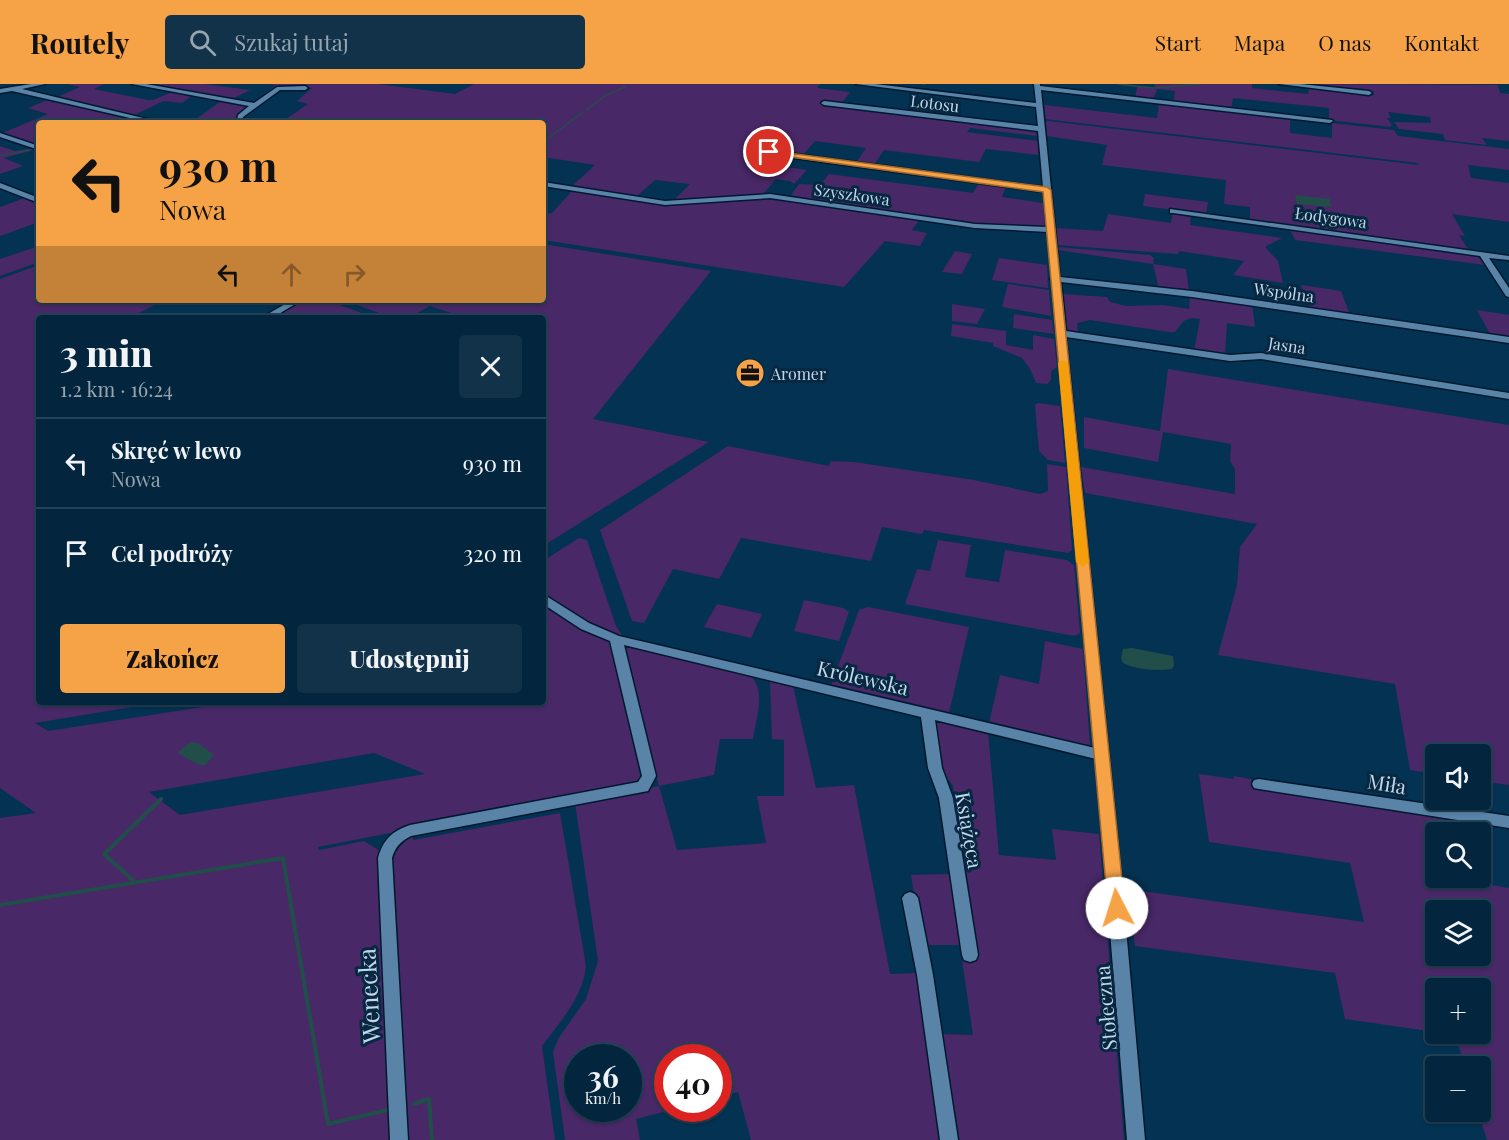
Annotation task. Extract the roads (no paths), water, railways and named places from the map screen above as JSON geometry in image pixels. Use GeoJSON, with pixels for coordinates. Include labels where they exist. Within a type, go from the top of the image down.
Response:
{"type":"FeatureCollection","features":[{"type":"Feature","properties":{"kind":"street"},"geometry":{"type":"LineString","coordinates":[[0,91],[42,84]]}},
{"type":"Feature","properties":{"kind":"street"},"geometry":{"type":"LineString","coordinates":[[135,84],[253,105]]}},
{"type":"Feature","properties":{"kind":"street"},"geometry":{"type":"LineString","coordinates":[[859,84],[1039,105]]}},
{"type":"Feature","properties":{"kind":"street"},"geometry":{"type":"LineString","coordinates":[[1282,84],[1369,93]]}},
{"type":"Feature","properties":{"kind":"street"},"geometry":{"type":"LineString","coordinates":[[240,120],[240,116],[253,105],[284,86],[305,88]]}},
{"type":"Feature","properties":{"kind":"street"},"geometry":{"type":"LineString","coordinates":[[1037,86],[1330,121]]}},
{"type":"Feature","properties":{"kind":"street","name":"Stołeczna"},"geometry":{"type":"LineString","coordinates":[[1037,86],[1054,279],[1115,884],[1136,1140]]}},
{"type":"Feature","properties":{"kind":"street"},"geometry":{"type":"LineString","coordinates":[[12,89],[148,120]]}},
{"type":"Feature","properties":{"kind":"street","name":"Lotosu"},"geometry":{"type":"LineString","coordinates":[[824,103],[1042,129]]}},
{"type":"Feature","properties":{"kind":"street"},"geometry":{"type":"LineString","coordinates":[[0,135],[36,147]]}},
{"type":"Feature","properties":{"kind":"street"},"geometry":{"type":"LineString","coordinates":[[750,150],[1047,190]]}},
{"type":"Feature","properties":{"kind":"street","name":"Szyszkowa"},"geometry":{"type":"LineString","coordinates":[[546,184],[665,203],[770,196],[975,226],[1050,230]]}},
{"type":"Feature","properties":{"kind":"street"},"geometry":{"type":"LineString","coordinates":[[0,185],[36,200]]}},
{"type":"Feature","properties":{"kind":"street","name":"Łodygowa"},"geometry":{"type":"LineString","coordinates":[[1173,211],[1509,258]]}},
{"type":"Feature","properties":{"kind":"street"},"geometry":{"type":"LineString","coordinates":[[1484,256],[1509,294]]}},
{"type":"Feature","properties":{"kind":"street","name":"Wspólna"},"geometry":{"type":"LineString","coordinates":[[1054,279],[1192,294],[1509,340]]}},
{"type":"Feature","properties":{"kind":"street"},"geometry":{"type":"LineString","coordinates":[[270,315],[292,303]]}},
{"type":"Feature","properties":{"kind":"street","name":"Jasna"},"geometry":{"type":"LineString","coordinates":[[1060,333],[1230,358],[1261,356],[1509,396]]}},
{"type":"Feature","properties":{"kind":"street","name":"Królewska"},"geometry":{"type":"LineString","coordinates":[[546,600],[585,626],[616,639],[1101,755]]}},
{"type":"Feature","properties":{"kind":"street","name":"Wenecka"},"geometry":{"type":"LineString","coordinates":[[399,1140],[385,858],[387,850],[398,836],[410,831],[643,787],[649,776],[616,639]]}},
{"type":"Feature","properties":{"kind":"street","name":"Książęca"},"geometry":{"type":"LineString","coordinates":[[927,712],[936,768],[946,798],[970,955]]}},
{"type":"Feature","properties":{"kind":"street","name":"Miła"},"geometry":{"type":"LineString","coordinates":[[1259,784],[1509,822]]}},
{"type":"Feature","properties":{"kind":"street"},"geometry":{"type":"LineString","coordinates":[[910,898],[924,975],[948,1140]]}},
{"type":"Feature","properties":{"kind":"waterway"},"geometry":{"type":"LineString","coordinates":[[1119,84],[1153,88],[1201,84]]}},
{"type":"Feature","properties":{"kind":"waterway"},"geometry":{"type":"LineString","coordinates":[[586,110],[606,95],[625,87]]}},
{"type":"Feature","properties":{"kind":"waterway"},"geometry":{"type":"LineString","coordinates":[[546,140],[583,112]]}},
{"type":"Feature","properties":{"kind":"waterway"},"geometry":{"type":"LineString","coordinates":[[0,156],[29,150]]}},
{"type":"Feature","properties":{"kind":"waterway"},"geometry":{"type":"LineString","coordinates":[[135,882],[104,854],[161,799]]}},
{"type":"Feature","properties":{"kind":"waterway"},"geometry":{"type":"LineString","coordinates":[[0,905],[283,858],[328,1124],[392,1109]]}},
{"type":"Feature","properties":{"kind":"waterway"},"geometry":{"type":"LineString","coordinates":[[414,1104],[429,1099],[432,1140]]}},
{"type":"Feature","properties":{"kind":"place","name":"Aromer"},"geometry":{"type":"Point","coordinates":[750,373]}}]}
